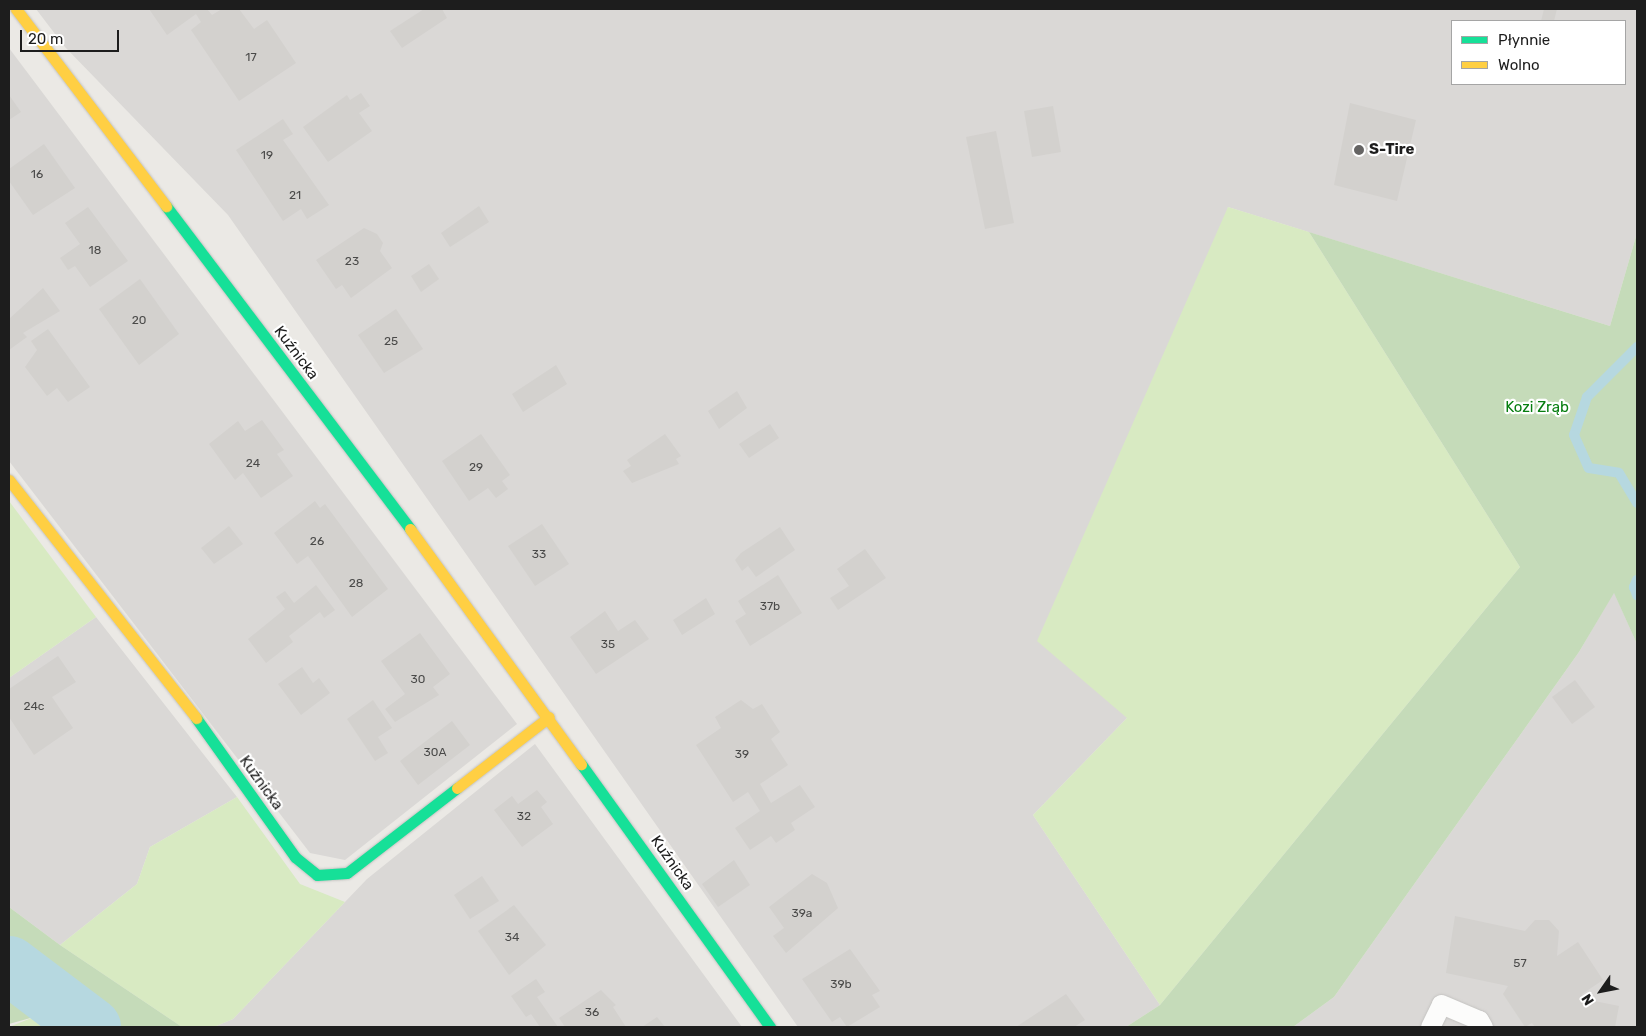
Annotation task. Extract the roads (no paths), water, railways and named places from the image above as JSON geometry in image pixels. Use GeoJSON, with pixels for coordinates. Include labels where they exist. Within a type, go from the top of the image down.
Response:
{"type":"FeatureCollection","features":[{"type":"Feature","properties":{"kind":"street","name":"Kuźnicka"},"geometry":{"type":"LineString","coordinates":[[16,9],[549,717],[770,1027]]}},
{"type":"Feature","properties":{"kind":"street","name":"Kuźnicka"},"geometry":{"type":"LineString","coordinates":[[9,480],[191,712],[295,856],[317,875],[347,873],[549,717]]}},
{"type":"Feature","properties":{"kind":"lane"},"geometry":{"type":"LineString","coordinates":[[1430,1027],[1441,1004],[1479,1020],[1484,1027]]}},
{"type":"Feature","properties":{"kind":"waterway"},"geometry":{"type":"LineString","coordinates":[[1637,347],[1587,397],[1574,435],[1589,468],[1619,473],[1637,503]]}},
{"type":"Feature","properties":{"kind":"waterway"},"geometry":{"type":"LineString","coordinates":[[1637,580],[1634,587],[1637,595]]}},
{"type":"Feature","properties":{"kind":"waterway"},"geometry":{"type":"LineString","coordinates":[[9,965],[91,1027]]}},
{"type":"Feature","properties":{"kind":"place","name":"S-Tire"},"geometry":{"type":"Point","coordinates":[1359,150]}},
{"type":"Feature","properties":{"kind":"park label","name":"Kozi Zrąb"},"geometry":{"type":"Point","coordinates":[1537,408]}}]}
